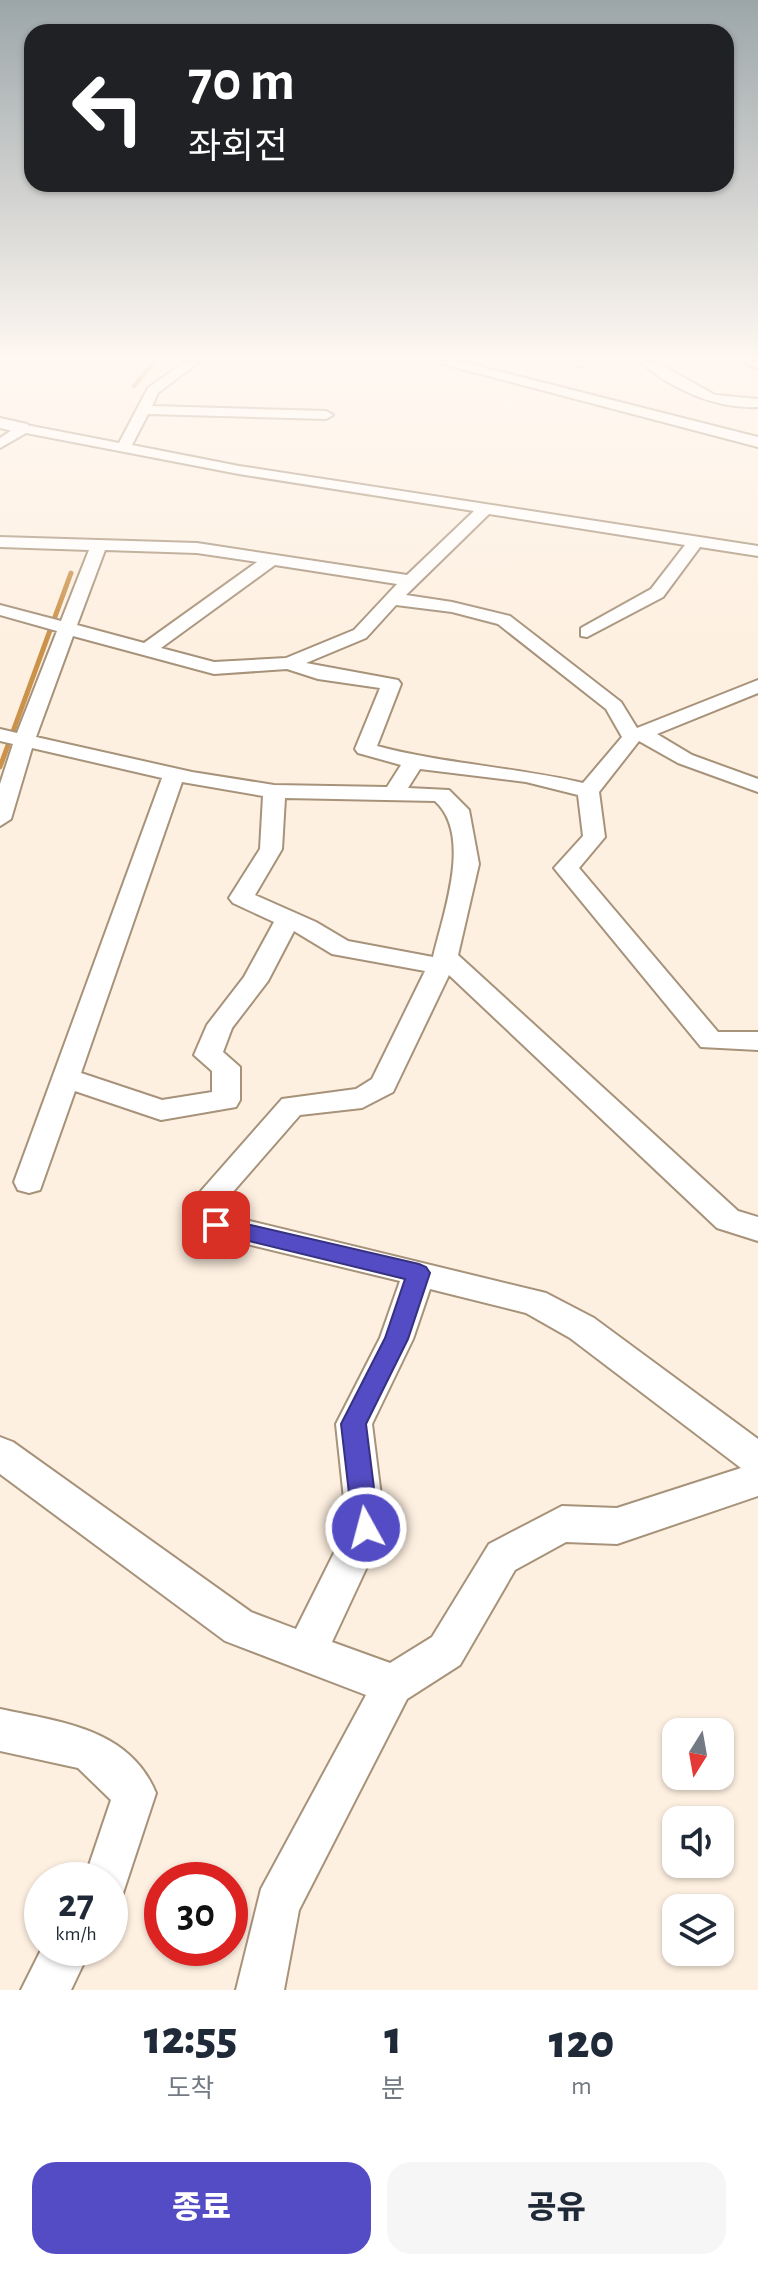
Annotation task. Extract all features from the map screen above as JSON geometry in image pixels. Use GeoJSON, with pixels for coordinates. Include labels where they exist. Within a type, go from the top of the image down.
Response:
{"type":"FeatureCollection","features":[{"type":"Feature","properties":{"kind":"street"},"geometry":{"type":"LineString","coordinates":[[160,455],[758,551]]}},
{"type":"Feature","properties":{"kind":"street"},"geometry":{"type":"LineString","coordinates":[[0,610],[69,626],[214,668],[289,663],[360,634],[487,507]]}},
{"type":"Feature","properties":{"kind":"street"},"geometry":{"type":"LineString","coordinates":[[587,632],[657,593],[698,539]]}},
{"type":"Feature","properties":{"kind":"street"},"geometry":{"type":"LineString","coordinates":[[0,542],[197,548],[411,581]]}},
{"type":"Feature","properties":{"kind":"street"},"geometry":{"type":"LineString","coordinates":[[0,819],[11,738],[69,626],[99,544]]}},
{"type":"Feature","properties":{"kind":"street"},"geometry":{"type":"LineString","coordinates":[[148,649],[273,559]]}},
{"type":"Feature","properties":{"kind":"street"},"geometry":{"type":"LineString","coordinates":[[395,596],[403,602],[452,607],[504,620],[614,706],[637,736],[685,759],[758,786]]}},
{"type":"Feature","properties":{"kind":"street"},"geometry":{"type":"LineString","coordinates":[[289,663],[318,673],[391,684],[365,749],[414,762],[526,776],[588,791]]}},
{"type":"Feature","properties":{"kind":"street"},"geometry":{"type":"LineString","coordinates":[[758,686],[637,736],[588,791],[594,837],[566,868],[711,1041],[758,1041]]}},
{"type":"Feature","properties":{"kind":"street"},"geometry":{"type":"LineString","coordinates":[[11,738],[274,791],[441,795],[458,810],[467,864],[443,961],[383,1085],[362,1098],[292,1106],[209,1199],[216,1225],[534,1302],[582,1328],[758,1464],[617,1526],[562,1524],[502,1557],[446,1651],[393,1685],[277,1905],[260,1990]]}},
{"type":"Feature","properties":{"kind":"street"},"geometry":{"type":"LineString","coordinates":[[393,794],[414,762]]}},
{"type":"Feature","properties":{"kind":"street"},"geometry":{"type":"LineString","coordinates":[[29,1182],[174,773]]}},
{"type":"Feature","properties":{"kind":"street"},"geometry":{"type":"LineString","coordinates":[[274,791],[271,849],[241,898],[341,948],[443,961],[728,1220],[758,1229]]}},
{"type":"Feature","properties":{"kind":"street"},"geometry":{"type":"LineString","coordinates":[[66,1078],[161,1110],[226,1100],[226,1067],[208,1055],[220,1025],[255,981],[288,919]]}},
{"type":"Feature","properties":{"kind":"street"},"geometry":{"type":"LineString","coordinates":[[306,1652],[366,1528],[354,1424],[396,1339],[419,1273]]}},
{"type":"Feature","properties":{"kind":"street"},"geometry":{"type":"LineString","coordinates":[[0,1453],[239,1627],[393,1685]]}},
{"type":"Feature","properties":{"kind":"street"},"geometry":{"type":"LineString","coordinates":[[0,1730],[89,1749],[135,1793],[112,1862]]}},
{"type":"Feature","properties":{"kind":"street"},"geometry":{"type":"LineString","coordinates":[[45,1990],[58,1966]]}},
{"type":"Feature","properties":{"kind":"waterway"},"geometry":{"type":"LineString","coordinates":[[0,767],[71,573]]}},
{"type":"Feature","properties":{"kind":"route"},"geometry":{"type":"LineString","coordinates":[[216,1225],[419,1273],[396,1339],[354,1424],[366,1528]]}}]}
